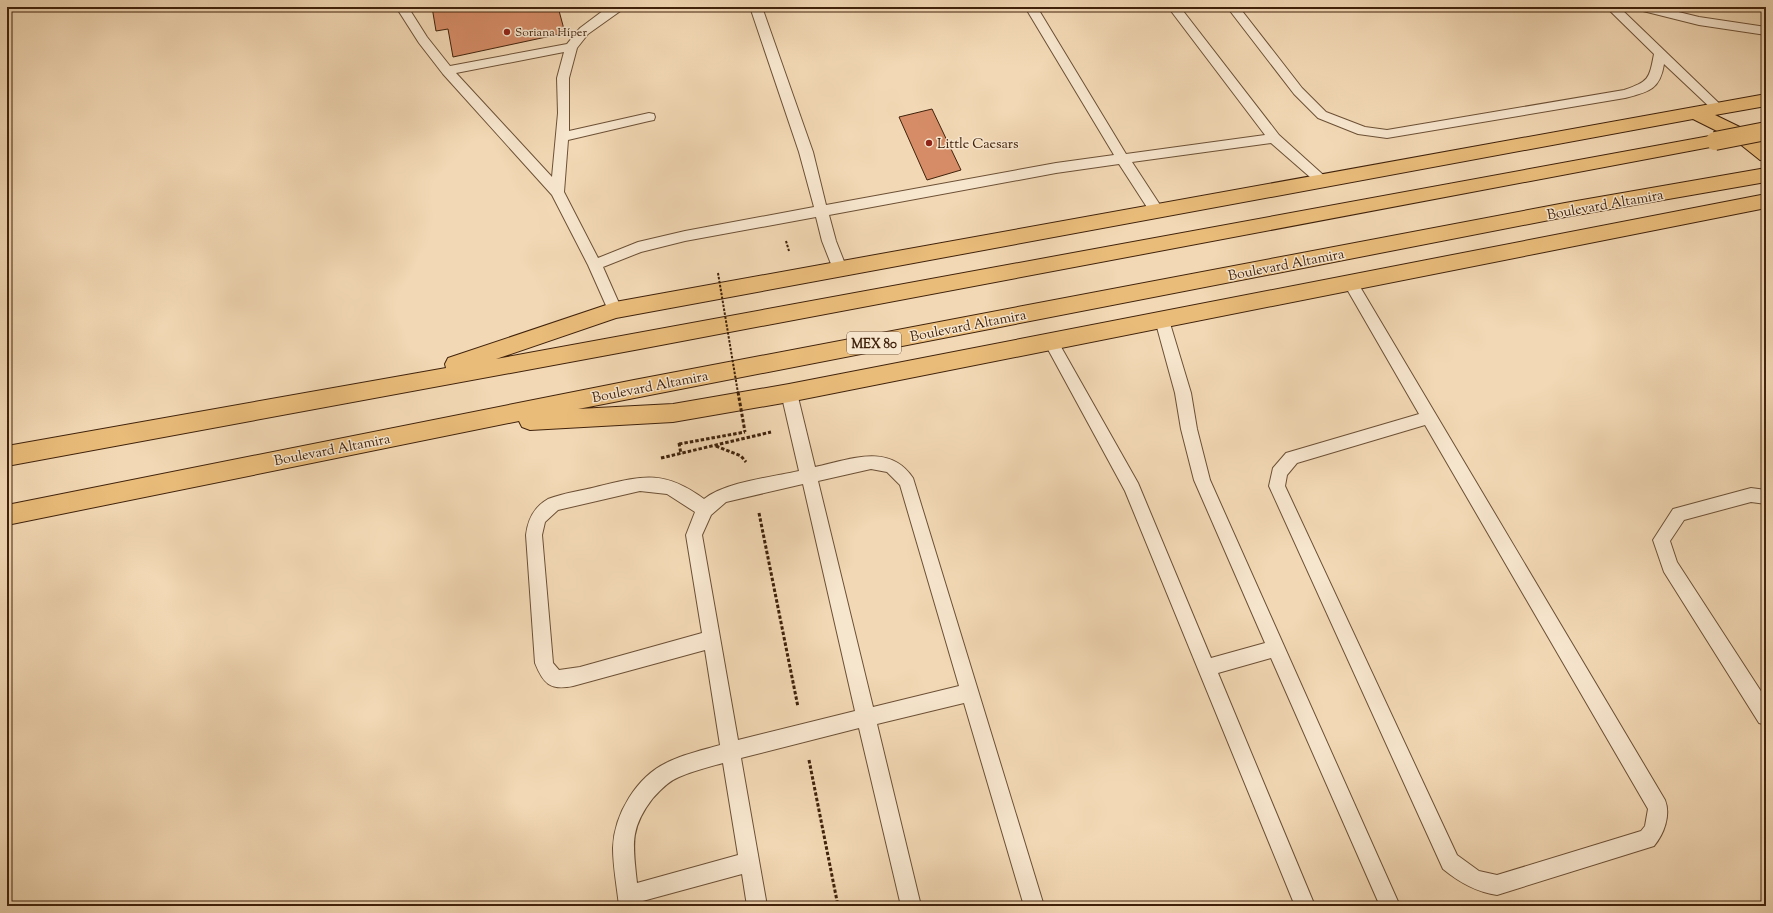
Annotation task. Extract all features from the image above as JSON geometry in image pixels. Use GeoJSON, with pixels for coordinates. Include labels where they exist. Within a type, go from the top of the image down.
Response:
{"type":"FeatureCollection","features":[{"type":"Feature","properties":{"kind":"main road"},"geometry":{"type":"LineString","coordinates":[[384,388],[615,310],[1766,100]]}},
{"type":"Feature","properties":{"kind":"main road"},"geometry":{"type":"LineString","coordinates":[[1694,113],[1729,128],[1758,146],[1766,155]]}},
{"type":"Feature","properties":{"kind":"main road"},"geometry":{"type":"LineString","coordinates":[[7,456],[384,388],[1766,131]]}},
{"type":"Feature","properties":{"kind":"main road","name":"Boulevard Altamira"},"geometry":{"type":"LineString","coordinates":[[7,515],[453,425],[1565,210],[1766,175]]}},
{"type":"Feature","properties":{"kind":"main road"},"geometry":{"type":"LineString","coordinates":[[453,425],[673,413],[789,393],[1052,342],[1766,201]]}},
{"type":"Feature","properties":{"kind":"lane"},"geometry":{"type":"LineString","coordinates":[[402,7],[423,40],[447,71],[557,192],[595,265],[615,310]]}},
{"type":"Feature","properties":{"kind":"lane"},"geometry":{"type":"LineString","coordinates":[[557,192],[564,113],[563,78],[570,47],[584,31],[613,9],[620,7]]}},
{"type":"Feature","properties":{"kind":"lane"},"geometry":{"type":"LineString","coordinates":[[756,7],[806,152],[829,241],[840,269]]}},
{"type":"Feature","properties":{"kind":"lane"},"geometry":{"type":"LineString","coordinates":[[1031,7],[1123,159],[1157,211]]}},
{"type":"Feature","properties":{"kind":"lane"},"geometry":{"type":"LineString","coordinates":[[1174,7],[1274,138],[1323,181]]}},
{"type":"Feature","properties":{"kind":"lane"},"geometry":{"type":"LineString","coordinates":[[1233,7],[1298,91],[1322,115],[1363,131],[1387,134],[1625,94],[1646,87],[1656,77],[1660,53]]}},
{"type":"Feature","properties":{"kind":"lane"},"geometry":{"type":"LineString","coordinates":[[1612,7],[1719,109]]}},
{"type":"Feature","properties":{"kind":"lane"},"geometry":{"type":"LineString","coordinates":[[1643,7],[1699,21],[1766,30]]}},
{"type":"Feature","properties":{"kind":"lane"},"geometry":{"type":"LineString","coordinates":[[447,71],[570,47]]}},
{"type":"Feature","properties":{"kind":"lane"},"geometry":{"type":"LineString","coordinates":[[562,137],[649,117]]}},
{"type":"Feature","properties":{"kind":"lane"},"geometry":{"type":"LineString","coordinates":[[595,265],[638,248],[693,235],[781,220],[821,211],[1056,168],[1274,138]]}},
{"type":"Feature","properties":{"kind":"lane"},"geometry":{"type":"LineString","coordinates":[[1351,284],[1430,417],[1658,806],[1654,831],[1647,839],[1497,885],[1482,883],[1465,875],[1450,862],[1358,666],[1277,486],[1277,476],[1281,469],[1292,458],[1430,417]]}},
{"type":"Feature","properties":{"kind":"lane"},"geometry":{"type":"LineString","coordinates":[[1162,320],[1183,393],[1189,429],[1202,480],[1390,906]]}},
{"type":"Feature","properties":{"kind":"lane"},"geometry":{"type":"LineString","coordinates":[[1052,342],[1132,488],[1305,906]]}},
{"type":"Feature","properties":{"kind":"lane"},"geometry":{"type":"LineString","coordinates":[[789,393],[911,906]]}},
{"type":"Feature","properties":{"kind":"lane"},"geometry":{"type":"LineString","coordinates":[[757,906],[694,535],[697,522],[704,509],[717,498],[754,488],[871,462],[893,466],[900,472],[907,483],[1034,906]]}},
{"type":"Feature","properties":{"kind":"lane"},"geometry":{"type":"LineString","coordinates":[[704,509],[682,492],[670,486],[652,483],[640,484],[554,504],[545,509],[535,524],[534,535],[544,663],[547,672],[552,677],[562,680],[712,639]]}},
{"type":"Feature","properties":{"kind":"lane"},"geometry":{"type":"LineString","coordinates":[[1766,497],[1751,495],[1680,514],[1662,540],[1670,566],[1766,716]]}},
{"type":"Feature","properties":{"kind":"lane"},"geometry":{"type":"LineString","coordinates":[[1206,668],[1276,648]]}},
{"type":"Feature","properties":{"kind":"lane"},"geometry":{"type":"LineString","coordinates":[[750,862],[629,901],[623,848],[628,820],[635,806],[654,783],[673,769],[731,751],[970,692]]}},
{"type":"Feature","properties":{"kind":"path"},"geometry":{"type":"LineString","coordinates":[[781,220],[795,277]]}},
{"type":"Feature","properties":{"kind":"path"},"geometry":{"type":"LineString","coordinates":[[679,444],[745,432],[718,273]]}},
{"type":"Feature","properties":{"kind":"path"},"geometry":{"type":"LineString","coordinates":[[640,484],[638,464],[797,425]]}},
{"type":"Feature","properties":{"kind":"path"},"geometry":{"type":"LineString","coordinates":[[716,446],[741,456],[750,471],[838,906]]}},
{"type":"Feature","properties":{"kind":"building","name":"Soriana Híper"},"geometry":{"type":"Polygon","coordinates":[[[432,7],[558,7],[565,33],[453,57],[448,29],[436,31],[432,7]]]}},
{"type":"Feature","properties":{"kind":"building","name":"Little Caesars"},"geometry":{"type":"Polygon","coordinates":[[[932,109],[961,170],[927,180],[899,117],[932,109]]]}},
{"type":"Feature","properties":{"kind":"place","name":"Soriana Híper"},"geometry":{"type":"Point","coordinates":[507,32]}},
{"type":"Feature","properties":{"kind":"place","name":"Little Caesars"},"geometry":{"type":"Point","coordinates":[929,143]}}]}
